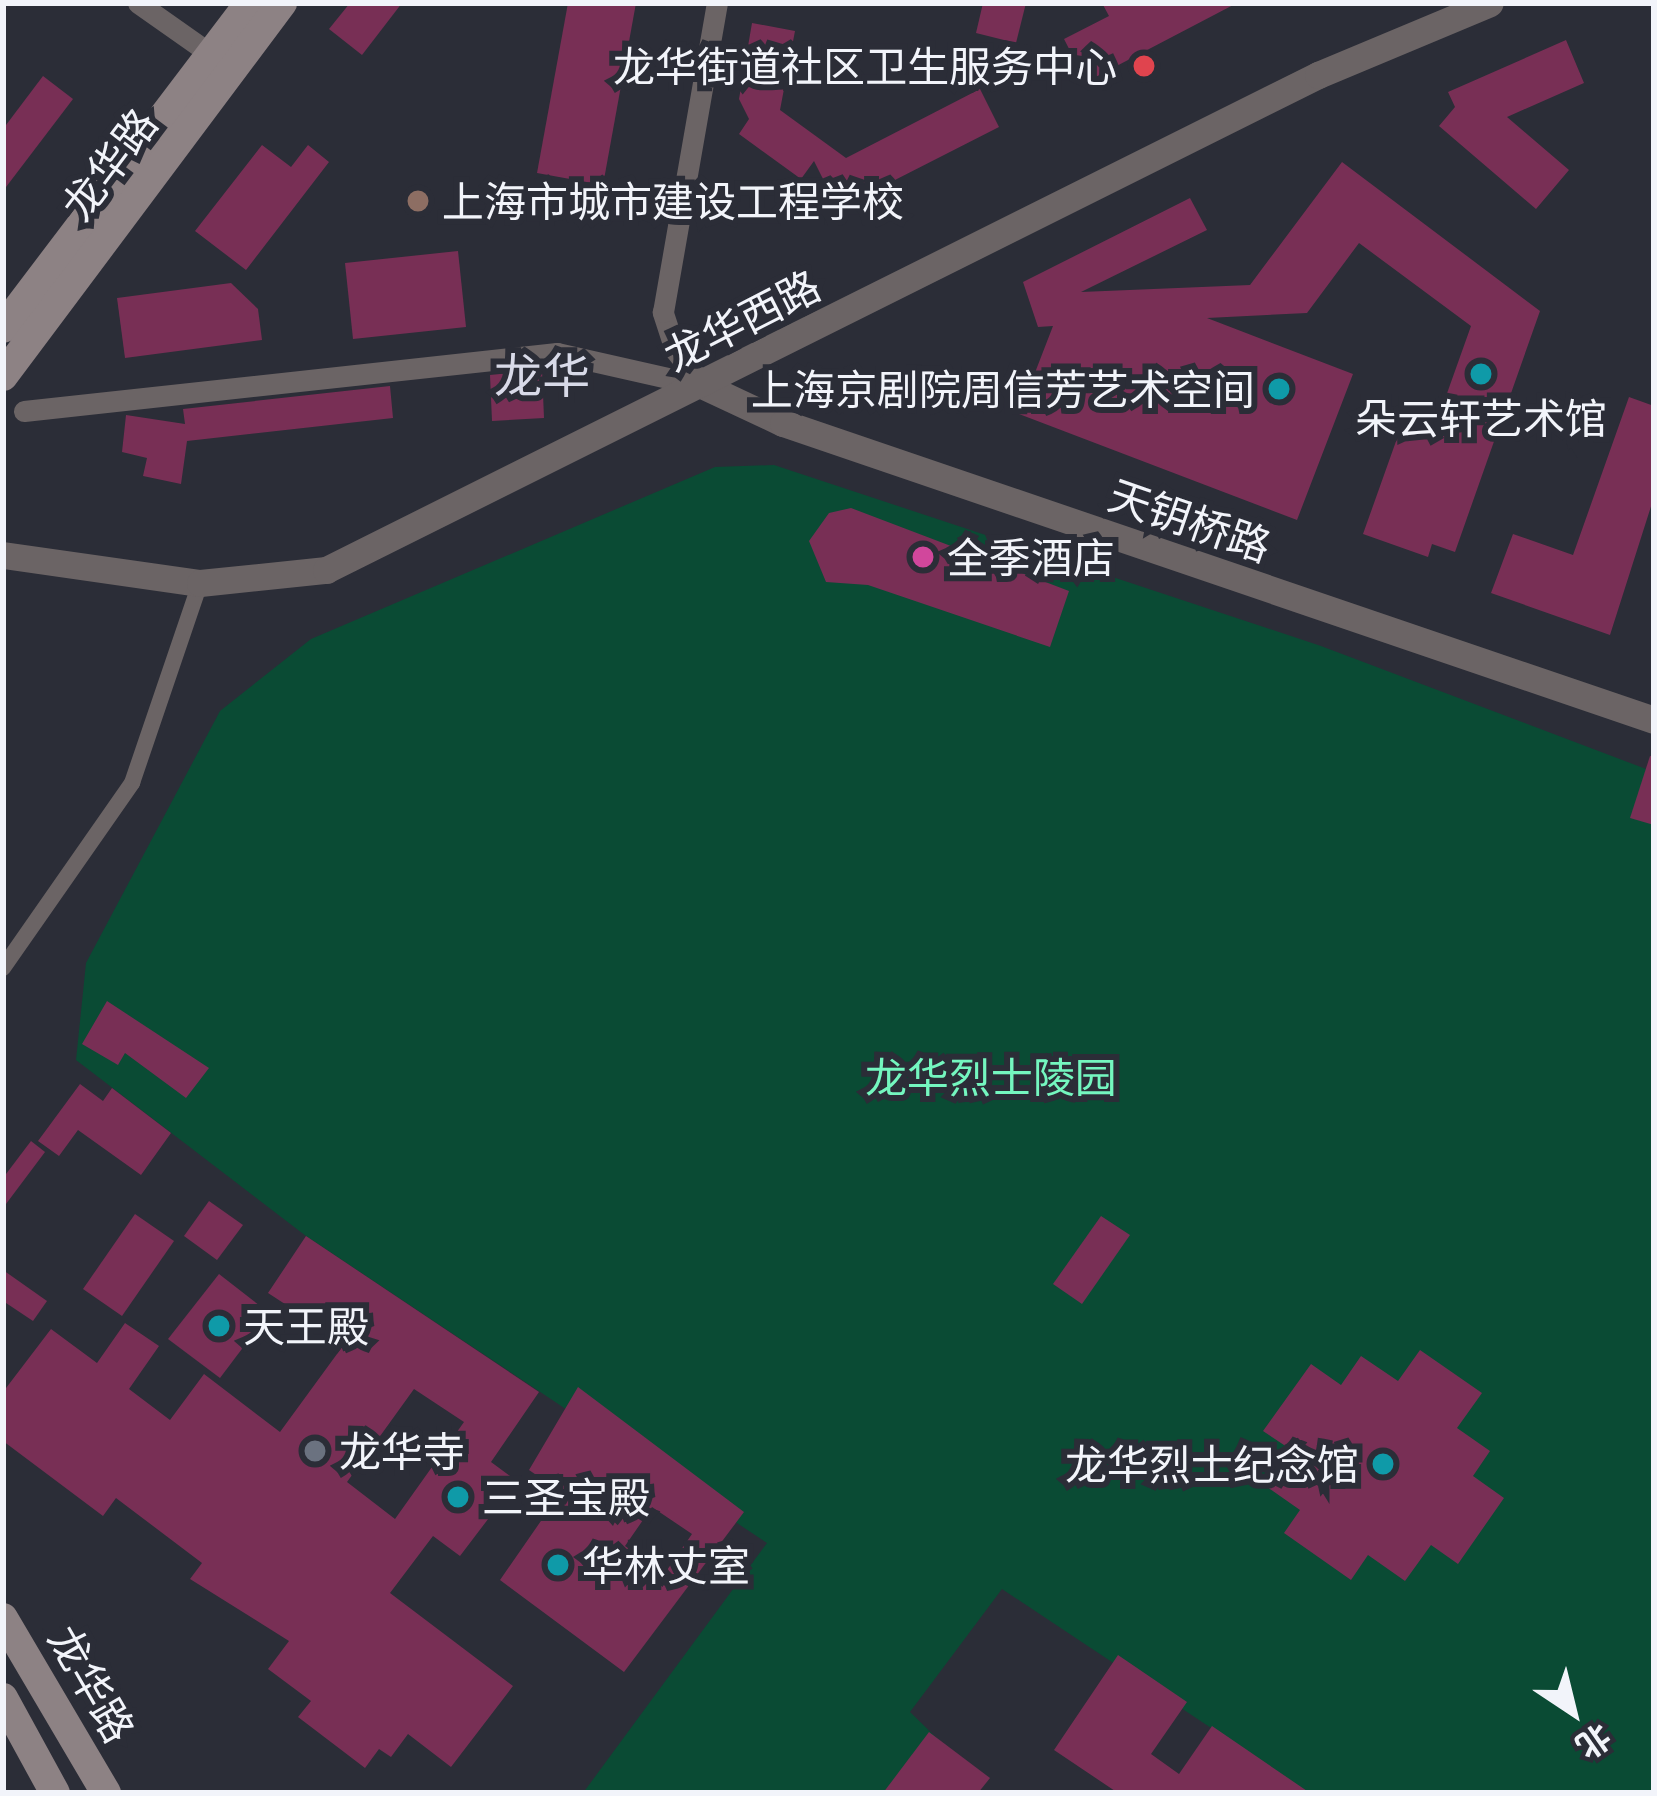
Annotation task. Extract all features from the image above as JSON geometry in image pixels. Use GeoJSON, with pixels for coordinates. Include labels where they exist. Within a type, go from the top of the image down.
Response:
{"type":"FeatureCollection","features":[{"type":"Feature","properties":{"kind":"main road","name":"龙华路"},"geometry":{"type":"LineString","coordinates":[[3,376],[222,62],[250,3]]}},
{"type":"Feature","properties":{"kind":"main road","name":"龙华路"},"geometry":{"type":"LineString","coordinates":[[3,328],[222,62],[282,3]]}},
{"type":"Feature","properties":{"kind":"main road","name":"龙华路"},"geometry":{"type":"LineString","coordinates":[[3,1618],[106,1793]]}},
{"type":"Feature","properties":{"kind":"main road","name":"龙华路"},"geometry":{"type":"LineString","coordinates":[[3,1698],[55,1793]]}},
{"type":"Feature","properties":{"kind":"street"},"geometry":{"type":"LineString","coordinates":[[138,3],[222,62]]}},
{"type":"Feature","properties":{"kind":"street"},"geometry":{"type":"LineString","coordinates":[[704,386],[675,350],[663,312],[717,3]]}},
{"type":"Feature","properties":{"kind":"street","name":"龙华西路"},"geometry":{"type":"LineString","coordinates":[[3,555],[200,583],[326,570],[704,386],[1318,75],[1490,3]]}},
{"type":"Feature","properties":{"kind":"street"},"geometry":{"type":"LineString","coordinates":[[24,411],[557,353],[704,386]]}},
{"type":"Feature","properties":{"kind":"street","name":"天钥桥路"},"geometry":{"type":"LineString","coordinates":[[704,386],[783,423],[1654,720]]}},
{"type":"Feature","properties":{"kind":"street"},"geometry":{"type":"LineString","coordinates":[[3,968],[132,783],[200,583]]}},
{"type":"Feature","properties":{"kind":"green space","name":"龙华烈士陵园"},"geometry":{"type":"Polygon","coordinates":[[[774,465],[1321,646],[1654,772],[1654,1793],[1309,1793],[1002,1589],[910,1712],[947,1748],[913,1793],[583,1793],[767,1543],[306,1236],[76,1060],[86,963],[220,711],[311,639],[715,467],[774,465]]]}},
{"type":"Feature","properties":{"kind":"building"},"geometry":{"type":"Polygon","coordinates":[[[350,3],[402,3],[362,55],[329,29],[350,3]]]}},
{"type":"Feature","properties":{"kind":"building"},"geometry":{"type":"Polygon","coordinates":[[[568,3],[636,3],[603,185],[537,173],[568,3]]]}},
{"type":"Feature","properties":{"kind":"building"},"geometry":{"type":"Polygon","coordinates":[[[983,3],[1026,3],[1016,43],[976,33],[983,3]]]}},
{"type":"Feature","properties":{"kind":"building"},"geometry":{"type":"Polygon","coordinates":[[[1102,3],[1237,3],[1086,82],[1064,39],[1109,16],[1102,3]]]}},
{"type":"Feature","properties":{"kind":"building"},"geometry":{"type":"Polygon","coordinates":[[[752,23],[795,31],[780,110],[846,158],[980,89],[999,127],[838,209],[814,161],[801,179],[739,134],[749,119],[739,99],[752,23]]]}},
{"type":"Feature","properties":{"kind":"building"},"geometry":{"type":"Polygon","coordinates":[[[1566,40],[1584,83],[1507,117],[1569,170],[1536,209],[1439,126],[1455,107],[1448,92],[1566,40]]]}},
{"type":"Feature","properties":{"kind":"building"},"geometry":{"type":"Polygon","coordinates":[[[43,76],[73,99],[3,191],[3,129],[43,76]]]}},
{"type":"Feature","properties":{"kind":"building"},"geometry":{"type":"Polygon","coordinates":[[[262,145],[291,167],[308,145],[329,162],[246,270],[195,231],[262,145]]]}},
{"type":"Feature","properties":{"kind":"building"},"geometry":{"type":"Polygon","coordinates":[[[1342,162],[1540,311],[1455,552],[1432,544],[1428,557],[1363,534],[1405,416],[1435,427],[1471,326],[1359,243],[1307,313],[1207,318],[1353,374],[1297,520],[1019,414],[1053,326],[1038,327],[1023,282],[1190,198],[1207,230],[1081,292],[1250,285],[1342,162]]]}},
{"type":"Feature","properties":{"kind":"building"},"geometry":{"type":"Polygon","coordinates":[[[458,251],[466,327],[353,339],[345,263],[458,251]]]}},
{"type":"Feature","properties":{"kind":"building"},"geometry":{"type":"Polygon","coordinates":[[[231,283],[258,309],[262,340],[125,358],[117,298],[231,283]]]}},
{"type":"Feature","properties":{"kind":"building"},"geometry":{"type":"Polygon","coordinates":[[[542,370],[544,418],[492,421],[490,375],[542,370]]]}},
{"type":"Feature","properties":{"kind":"building"},"geometry":{"type":"Polygon","coordinates":[[[390,386],[393,418],[187,441],[181,484],[143,476],[147,458],[122,452],[126,415],[185,424],[183,409],[390,386]]]}},
{"type":"Feature","properties":{"kind":"building"},"geometry":{"type":"Polygon","coordinates":[[[1629,397],[1654,406],[1654,497],[1610,635],[1491,593],[1513,534],[1573,555],[1629,397]]]}},
{"type":"Feature","properties":{"kind":"building"},"geometry":{"type":"Polygon","coordinates":[[[851,508],[1069,591],[1050,647],[868,585],[826,582],[809,541],[829,513],[851,508]]]}},
{"type":"Feature","properties":{"kind":"building"},"geometry":{"type":"Polygon","coordinates":[[[1650,756],[1654,757],[1654,825],[1630,818],[1650,756]]]}},
{"type":"Feature","properties":{"kind":"building"},"geometry":{"type":"Polygon","coordinates":[[[107,1001],[209,1068],[186,1098],[125,1053],[118,1065],[82,1044],[107,1001]]]}},
{"type":"Feature","properties":{"kind":"building"},"geometry":{"type":"Polygon","coordinates":[[[80,1084],[103,1101],[112,1088],[171,1133],[141,1175],[78,1130],[59,1156],[38,1141],[80,1084]]]}},
{"type":"Feature","properties":{"kind":"building"},"geometry":{"type":"Polygon","coordinates":[[[31,1141],[45,1152],[3,1208],[3,1178],[31,1141]]]}},
{"type":"Feature","properties":{"kind":"building"},"geometry":{"type":"Polygon","coordinates":[[[209,1201],[243,1225],[217,1260],[184,1236],[209,1201]]]}},
{"type":"Feature","properties":{"kind":"building"},"geometry":{"type":"Polygon","coordinates":[[[135,1214],[174,1241],[122,1316],[83,1289],[135,1214]]]}},
{"type":"Feature","properties":{"kind":"building"},"geometry":{"type":"Polygon","coordinates":[[[1101,1216],[1130,1235],[1082,1304],[1053,1284],[1101,1216]]]}},
{"type":"Feature","properties":{"kind":"building"},"geometry":{"type":"Polygon","coordinates":[[[306,1236],[539,1392],[491,1462],[517,1481],[460,1556],[433,1536],[390,1593],[513,1686],[451,1767],[408,1734],[391,1757],[379,1749],[365,1768],[298,1717],[311,1701],[268,1669],[289,1641],[190,1579],[202,1563],[116,1498],[103,1516],[3,1441],[3,1392],[51,1329],[97,1363],[125,1323],[159,1346],[129,1389],[170,1420],[204,1374],[280,1432],[345,1343],[268,1293],[306,1236]],[[414,1389],[347,1482],[395,1519],[464,1422],[414,1389]]]}},
{"type":"Feature","properties":{"kind":"building"},"geometry":{"type":"Polygon","coordinates":[[[3,1270],[47,1301],[33,1321],[3,1301],[3,1270]]]}},
{"type":"Feature","properties":{"kind":"building","name":"天王殿"},"geometry":{"type":"Polygon","coordinates":[[[219,1274],[269,1313],[220,1378],[168,1339],[219,1274]]]}},
{"type":"Feature","properties":{"kind":"building","name":"龙华烈士纪念馆"},"geometry":{"type":"Polygon","coordinates":[[[1420,1350],[1482,1393],[1457,1428],[1490,1451],[1473,1476],[1504,1498],[1458,1564],[1431,1545],[1405,1581],[1368,1555],[1351,1580],[1284,1533],[1300,1510],[1267,1487],[1293,1451],[1263,1431],[1311,1364],[1341,1385],[1361,1356],[1398,1381],[1420,1350]]]}},
{"type":"Feature","properties":{"kind":"building"},"geometry":{"type":"Polygon","coordinates":[[[578,1387],[744,1512],[624,1672],[500,1580],[561,1492],[529,1470],[578,1387]],[[652,1507],[625,1546],[665,1573],[692,1534],[652,1507]]]}},
{"type":"Feature","properties":{"kind":"building"},"geometry":{"type":"Polygon","coordinates":[[[1118,1655],[1187,1702],[1151,1754],[1179,1774],[1212,1726],[1310,1793],[1118,1793],[1054,1750],[1118,1655]]]}},
{"type":"Feature","properties":{"kind":"building"},"geometry":{"type":"Polygon","coordinates":[[[929,1732],[990,1778],[978,1793],[883,1793],[929,1732]]]}},
{"type":"Feature","properties":{"kind":"place","name":"龙华街道社区卫生服务中心"},"geometry":{"type":"Point","coordinates":[1144,66]}},
{"type":"Feature","properties":{"kind":"place","name":"上海市城市建设工程学校"},"geometry":{"type":"Point","coordinates":[418,201]}},
{"type":"Feature","properties":{"kind":"place","name":"朵云轩艺术馆"},"geometry":{"type":"Point","coordinates":[1481,374]}},
{"type":"Feature","properties":{"kind":"place","name":"上海京剧院周信芳艺术空间"},"geometry":{"type":"Point","coordinates":[1279,389]}},
{"type":"Feature","properties":{"kind":"place","name":"全季酒店"},"geometry":{"type":"Point","coordinates":[923,557]}},
{"type":"Feature","properties":{"kind":"place","name":"天王殿"},"geometry":{"type":"Point","coordinates":[219,1326]}},
{"type":"Feature","properties":{"kind":"place","name":"龙华寺"},"geometry":{"type":"Point","coordinates":[315,1451]}},
{"type":"Feature","properties":{"kind":"place","name":"龙华烈士纪念馆"},"geometry":{"type":"Point","coordinates":[1383,1464]}},
{"type":"Feature","properties":{"kind":"place","name":"三圣宝殿"},"geometry":{"type":"Point","coordinates":[458,1497]}},
{"type":"Feature","properties":{"kind":"place","name":"华林丈室"},"geometry":{"type":"Point","coordinates":[558,1565]}},
{"type":"Feature","properties":{"kind":"district","name":"龙华"},"geometry":{"type":"Point","coordinates":[542,375]}}]}
